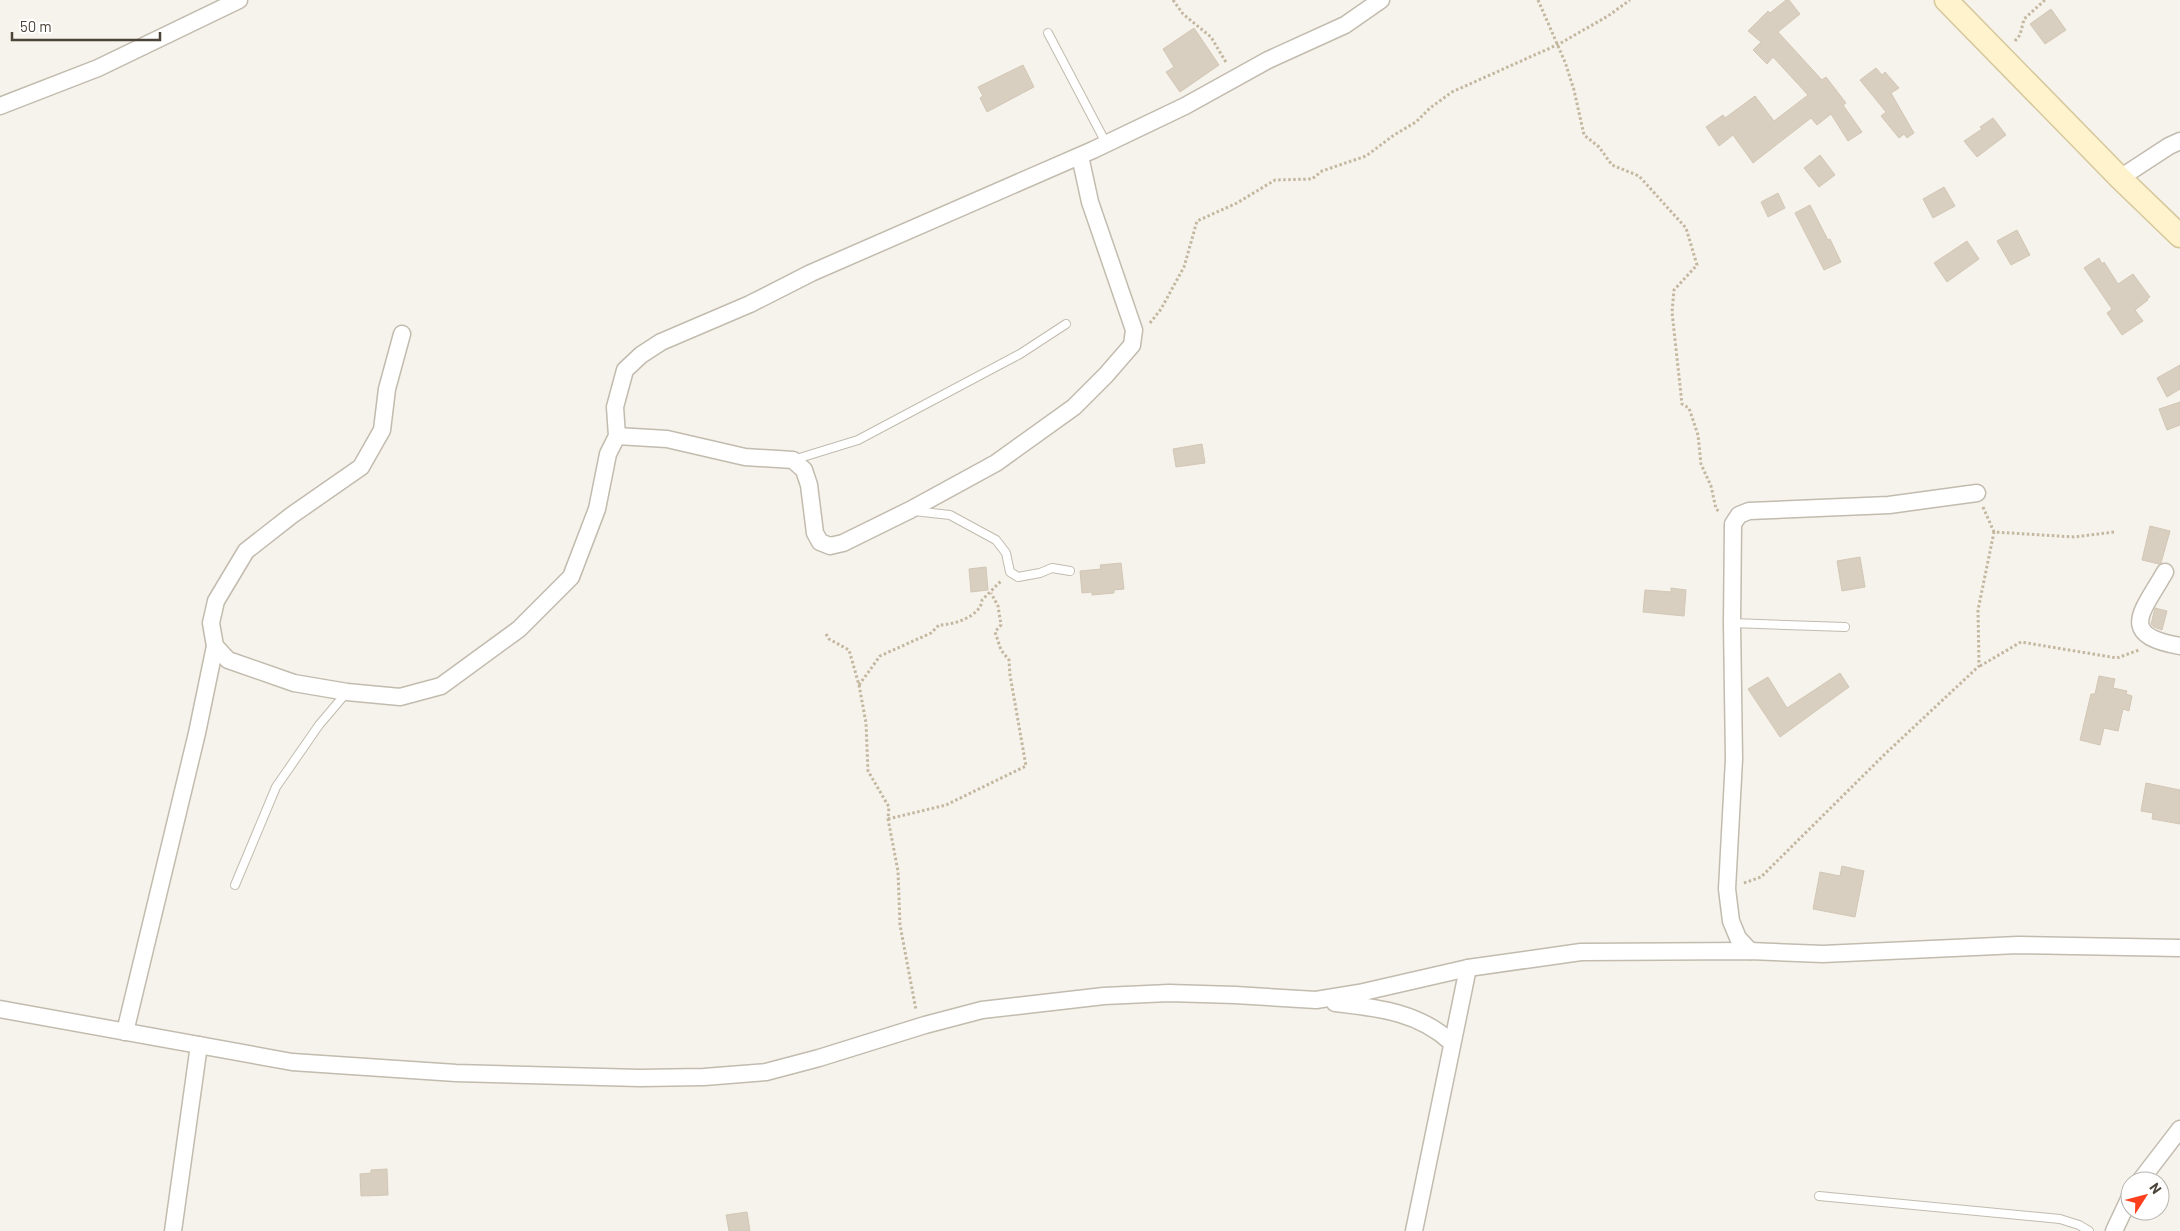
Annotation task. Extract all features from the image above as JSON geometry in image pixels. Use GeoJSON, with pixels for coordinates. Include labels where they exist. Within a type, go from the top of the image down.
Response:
{"type":"FeatureCollection","features":[{"type":"Feature","properties":{"kind":"street"},"geometry":{"type":"LineString","coordinates":[[0,106],[98,68],[239,0]]}},
{"type":"Feature","properties":{"kind":"street"},"geometry":{"type":"LineString","coordinates":[[215,646],[228,660],[294,682],[347,692],[400,697],[441,686],[519,629],[571,578],[597,509],[608,454],[617,436],[615,407],[625,370],[640,355],[661,342],[750,304],[811,273],[1080,156],[1185,106],[1268,60],[1344,26],[1381,0]]}},
{"type":"Feature","properties":{"kind":"street"},"geometry":{"type":"LineString","coordinates":[[1946,0],[2120,178],[2180,236]]}},
{"type":"Feature","properties":{"kind":"street"},"geometry":{"type":"LineString","coordinates":[[2120,178],[2169,146],[2180,142]]}},
{"type":"Feature","properties":{"kind":"street"},"geometry":{"type":"LineString","coordinates":[[617,436],[668,439],[745,457],[793,460],[804,470],[809,486],[815,532],[820,542],[830,546],[842,543],[910,510],[996,463],[1074,406],[1106,375],[1132,345],[1134,330],[1090,202],[1080,156]]}},
{"type":"Feature","properties":{"kind":"street"},"geometry":{"type":"LineString","coordinates":[[125,1032],[197,733],[215,646],[211,623],[216,601],[246,551],[292,515],[361,467],[382,430],[387,389],[402,334]]}},
{"type":"Feature","properties":{"kind":"street"},"geometry":{"type":"LineString","coordinates":[[1750,951],[1738,938],[1731,921],[1727,889],[1734,758],[1733,524],[1739,515],[1749,511],[1889,505],[1977,493]]}},
{"type":"Feature","properties":{"kind":"street"},"geometry":{"type":"LineString","coordinates":[[2164,572],[2140,618],[2144,633],[2159,642],[2180,646]]}},
{"type":"Feature","properties":{"kind":"street"},"geometry":{"type":"LineString","coordinates":[[1316,1000],[1359,994],[1468,968],[1581,952],[1750,951],[1823,954],[2018,945],[2180,948]]}},
{"type":"Feature","properties":{"kind":"street"},"geometry":{"type":"LineString","coordinates":[[1414,1231],[1468,968]]}},
{"type":"Feature","properties":{"kind":"street"},"geometry":{"type":"LineString","coordinates":[[0,1009],[292,1062],[456,1073],[640,1078],[766,1072],[982,1010],[1104,996],[1169,993],[1225,994],[1316,1000],[1360,1006],[1420,1020],[1437,1029],[1452,1043]]}},
{"type":"Feature","properties":{"kind":"street"},"geometry":{"type":"LineString","coordinates":[[173,1231],[198,1045]]}},
{"type":"Feature","properties":{"kind":"street"},"geometry":{"type":"LineString","coordinates":[[2148,1171],[2180,1129]]}},
{"type":"Feature","properties":{"kind":"street"},"geometry":{"type":"LineString","coordinates":[[2114,1231],[2120,1218]]}},
{"type":"Feature","properties":{"kind":"lane"},"geometry":{"type":"LineString","coordinates":[[1048,33],[1106,143]]}},
{"type":"Feature","properties":{"kind":"lane"},"geometry":{"type":"LineString","coordinates":[[793,460],[858,440],[1020,354],[1066,324]]}},
{"type":"Feature","properties":{"kind":"lane"},"geometry":{"type":"LineString","coordinates":[[910,510],[950,515],[996,540],[1006,553],[1010,572],[1018,577],[1040,573],[1052,568],[1070,572]]}},
{"type":"Feature","properties":{"kind":"lane"},"geometry":{"type":"LineString","coordinates":[[1732,623],[1845,627]]}},
{"type":"Feature","properties":{"kind":"lane"},"geometry":{"type":"LineString","coordinates":[[235,885],[276,787],[319,725],[347,692]]}},
{"type":"Feature","properties":{"kind":"lane"},"geometry":{"type":"LineString","coordinates":[[1818,1196],[2060,1219],[2079,1225],[2089,1231]]}},
{"type":"Feature","properties":{"kind":"path"},"geometry":{"type":"LineString","coordinates":[[1174,0],[1183,14],[1211,37],[1236,77]]}},
{"type":"Feature","properties":{"kind":"path"},"geometry":{"type":"LineString","coordinates":[[1538,0],[1559,44],[1574,90],[1584,135],[1599,147],[1612,165],[1638,176],[1686,228],[1697,265],[1674,290],[1672,312],[1682,404],[1689,408],[1698,434],[1701,464],[1711,486],[1716,509],[1733,524]]}},
{"type":"Feature","properties":{"kind":"path"},"geometry":{"type":"LineString","coordinates":[[1132,345],[1161,309],[1184,267],[1197,221],[1238,203],[1275,180],[1312,179],[1322,170],[1366,156],[1394,135],[1416,122],[1430,108],[1452,92],[1559,44],[1608,16],[1630,0]]}},
{"type":"Feature","properties":{"kind":"path"},"geometry":{"type":"LineString","coordinates":[[2001,57],[2020,35],[2024,19],[2045,0]]}},
{"type":"Feature","properties":{"kind":"path"},"geometry":{"type":"LineString","coordinates":[[1977,493],[1994,532],[1978,610],[1979,666]]}},
{"type":"Feature","properties":{"kind":"path"},"geometry":{"type":"LineString","coordinates":[[1994,532],[2074,537],[2114,532]]}},
{"type":"Feature","properties":{"kind":"path"},"geometry":{"type":"LineString","coordinates":[[859,685],[880,656],[930,633],[939,626],[962,620],[978,610],[982,605],[982,600],[1010,572]]}},
{"type":"Feature","properties":{"kind":"path"},"geometry":{"type":"LineString","coordinates":[[888,819],[946,805],[1026,766],[1010,675],[1010,660],[1001,650],[995,632],[1001,625],[1000,615],[991,593]]}},
{"type":"Feature","properties":{"kind":"path"},"geometry":{"type":"LineString","coordinates":[[826,634],[829,639],[850,650],[859,685],[866,723],[868,771],[889,807],[888,819],[898,871],[900,925],[905,959],[915,1008],[925,1025]]}},
{"type":"Feature","properties":{"kind":"path"},"geometry":{"type":"LineString","coordinates":[[1727,889],[1761,877],[1885,754],[1979,666],[2022,642],[2117,658],[2159,642]]}},
{"type":"Feature","properties":{"kind":"building"},"geometry":{"type":"Polygon","coordinates":[[[1786,0],[1789,0],[1800,14],[1778,32],[1822,80],[1826,77],[1846,103],[1843,105],[1862,132],[1848,141],[1831,114],[1817,125],[1811,118],[1753,163],[1733,135],[1719,146],[1706,127],[1723,115],[1725,118],[1755,96],[1774,121],[1808,95],[1773,57],[1767,64],[1753,50],[1761,42],[1748,31],[1768,11],[1770,13],[1786,0]]]}},
{"type":"Feature","properties":{"kind":"building"},"geometry":{"type":"Polygon","coordinates":[[[2051,9],[2066,30],[2045,44],[2030,24],[2051,9]]]}},
{"type":"Feature","properties":{"kind":"building"},"geometry":{"type":"Polygon","coordinates":[[[1194,28],[1219,65],[1180,92],[1166,72],[1174,67],[1163,49],[1194,28]]]}},
{"type":"Feature","properties":{"kind":"building"},"geometry":{"type":"Polygon","coordinates":[[[1023,65],[1034,87],[987,112],[980,98],[983,96],[978,87],[1023,65]]]}},
{"type":"Feature","properties":{"kind":"building"},"geometry":{"type":"Polygon","coordinates":[[[1876,68],[1882,75],[1885,72],[1899,88],[1891,93],[1914,133],[1907,138],[1904,134],[1899,138],[1881,116],[1886,112],[1860,80],[1876,68]]]}},
{"type":"Feature","properties":{"kind":"building"},"geometry":{"type":"Polygon","coordinates":[[[1993,118],[2006,135],[1977,157],[1964,141],[1982,129],[1980,127],[1993,118]]]}},
{"type":"Feature","properties":{"kind":"building"},"geometry":{"type":"Polygon","coordinates":[[[1820,155],[1835,175],[1819,187],[1804,168],[1820,155]]]}},
{"type":"Feature","properties":{"kind":"building"},"geometry":{"type":"Polygon","coordinates":[[[1944,187],[1955,206],[1933,218],[1923,199],[1944,187]]]}},
{"type":"Feature","properties":{"kind":"building"},"geometry":{"type":"Polygon","coordinates":[[[1778,193],[1785,208],[1768,217],[1761,202],[1778,193]]]}},
{"type":"Feature","properties":{"kind":"building"},"geometry":{"type":"Polygon","coordinates":[[[1810,205],[1841,262],[1824,270],[1795,213],[1810,205]]]}},
{"type":"Feature","properties":{"kind":"building"},"geometry":{"type":"Polygon","coordinates":[[[2017,230],[2030,255],[2011,265],[1997,241],[2017,230]]]}},
{"type":"Feature","properties":{"kind":"building"},"geometry":{"type":"Polygon","coordinates":[[[1967,241],[1979,259],[1947,282],[1934,263],[1967,241]]]}},
{"type":"Feature","properties":{"kind":"building"},"geometry":{"type":"Polygon","coordinates":[[[2099,258],[2102,264],[2104,262],[2118,284],[2133,274],[2150,297],[2135,310],[2143,321],[2122,335],[2107,313],[2112,309],[2084,268],[2099,258]]]}},
{"type":"Feature","properties":{"kind":"building"},"geometry":{"type":"Polygon","coordinates":[[[2180,365],[2180,389],[2167,397],[2157,378],[2180,365]]]}},
{"type":"Feature","properties":{"kind":"building"},"geometry":{"type":"Polygon","coordinates":[[[2180,402],[2180,425],[2167,430],[2159,409],[2180,402]]]}},
{"type":"Feature","properties":{"kind":"building"},"geometry":{"type":"Polygon","coordinates":[[[1202,444],[1205,463],[1176,467],[1173,449],[1202,444]]]}},
{"type":"Feature","properties":{"kind":"building"},"geometry":{"type":"Polygon","coordinates":[[[2150,526],[2170,531],[2161,563],[2159,564],[2142,560],[2150,526]]]}},
{"type":"Feature","properties":{"kind":"building"},"geometry":{"type":"Polygon","coordinates":[[[1860,557],[1865,587],[1842,591],[1837,561],[1860,557]]]}},
{"type":"Feature","properties":{"kind":"building"},"geometry":{"type":"Polygon","coordinates":[[[1121,563],[1124,589],[1114,590],[1114,593],[1092,595],[1092,592],[1082,593],[1080,571],[1101,569],[1100,565],[1121,563]]]}},
{"type":"Feature","properties":{"kind":"building"},"geometry":{"type":"Polygon","coordinates":[[[986,567],[988,590],[971,592],[969,569],[986,567]]]}},
{"type":"Feature","properties":{"kind":"building"},"geometry":{"type":"Polygon","coordinates":[[[1671,588],[1686,590],[1684,616],[1643,612],[1645,590],[1671,592],[1671,588]]]}},
{"type":"Feature","properties":{"kind":"building"},"geometry":{"type":"Polygon","coordinates":[[[2155,608],[2167,611],[2162,630],[2151,624],[2155,608]]]}},
{"type":"Feature","properties":{"kind":"building"},"geometry":{"type":"Polygon","coordinates":[[[1840,673],[1849,687],[1780,737],[1748,689],[1768,677],[1787,708],[1840,673]]]}},
{"type":"Feature","properties":{"kind":"building"},"geometry":{"type":"Polygon","coordinates":[[[2099,676],[2115,679],[2113,688],[2127,691],[2126,694],[2132,696],[2129,711],[2123,709],[2118,731],[2104,728],[2100,745],[2080,740],[2091,694],[2095,694],[2099,676]]]}},
{"type":"Feature","properties":{"kind":"building"},"geometry":{"type":"Polygon","coordinates":[[[2146,783],[2180,790],[2180,824],[2152,819],[2153,813],[2141,811],[2146,783]]]}},
{"type":"Feature","properties":{"kind":"building"},"geometry":{"type":"Polygon","coordinates":[[[1842,866],[1864,871],[1855,917],[1813,909],[1820,872],[1840,876],[1842,866]]]}},
{"type":"Feature","properties":{"kind":"building"},"geometry":{"type":"Polygon","coordinates":[[[387,1169],[388,1195],[361,1196],[360,1174],[371,1173],[371,1170],[387,1169]]]}},
{"type":"Feature","properties":{"kind":"building"},"geometry":{"type":"Polygon","coordinates":[[[747,1212],[750,1231],[729,1231],[726,1215],[747,1212]]]}}]}
